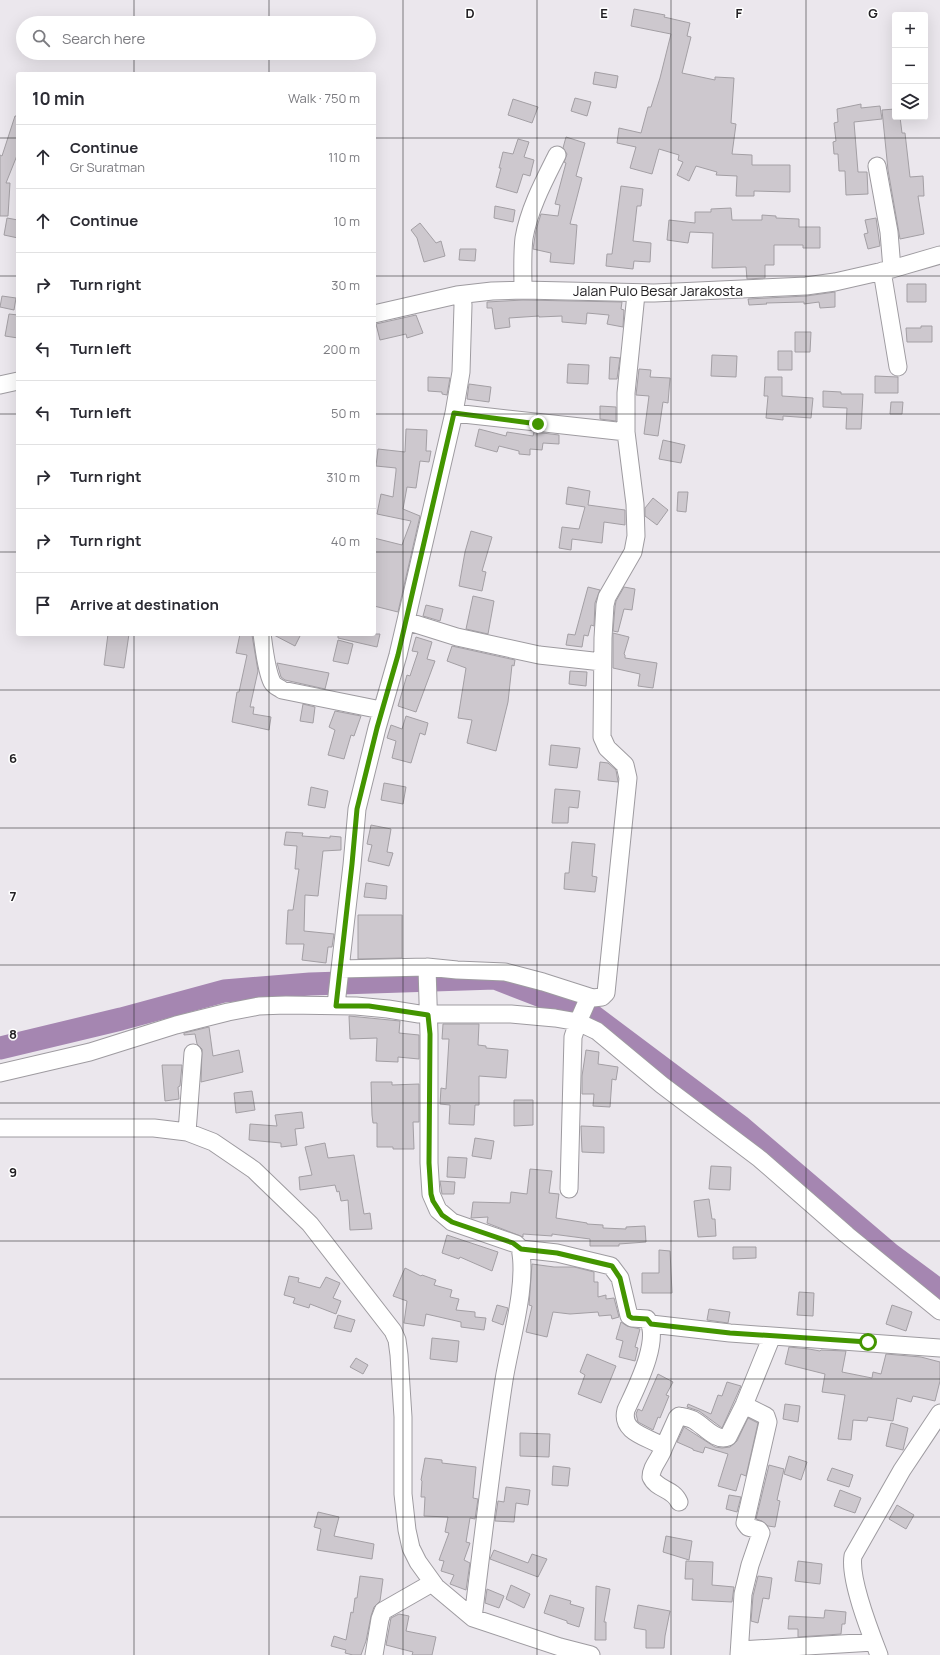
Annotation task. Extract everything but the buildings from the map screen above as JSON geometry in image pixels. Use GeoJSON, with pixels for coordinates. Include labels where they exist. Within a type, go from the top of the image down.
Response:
{"type":"FeatureCollection","features":[{"type":"Feature","properties":{"kind":"street"},"geometry":{"type":"LineString","coordinates":[[523,290],[523,250],[525,236],[536,200],[556,155]]}},
{"type":"Feature","properties":{"kind":"street"},"geometry":{"type":"LineString","coordinates":[[877,166],[889,232],[887,270],[898,367]]}},
{"type":"Feature","properties":{"kind":"street","name":"Jalan Pulo Besar Jarakosta"},"geometry":{"type":"LineString","coordinates":[[376,314],[457,295],[523,290],[635,293],[806,286],[835,282],[887,270],[940,254]]}},
{"type":"Feature","properties":{"kind":"street"},"geometry":{"type":"LineString","coordinates":[[0,1073],[90,1052],[176,1025],[228,1012],[272,1006],[336,1004],[369,1006],[428,1015],[511,1014],[555,1018],[583,1010],[602,997],[607,990],[614,898],[628,778],[625,765],[607,748],[602,737],[602,662],[605,605],[633,552],[636,536],[635,504],[626,432],[626,393],[635,293]]}},
{"type":"Feature","properties":{"kind":"street"},"geometry":{"type":"LineString","coordinates":[[336,1004],[357,809],[381,710],[398,655],[454,413],[461,372],[464,338],[464,304],[462,297],[457,295]]}},
{"type":"Feature","properties":{"kind":"street"},"geometry":{"type":"LineString","coordinates":[[0,385],[16,381]]}},
{"type":"Feature","properties":{"kind":"street"},"geometry":{"type":"LineString","coordinates":[[454,413],[626,432]]}},
{"type":"Feature","properties":{"kind":"street"},"geometry":{"type":"LineString","coordinates":[[406,621],[458,637],[539,655],[602,662]]}},
{"type":"Feature","properties":{"kind":"street"},"geometry":{"type":"LineString","coordinates":[[262,636],[272,681],[282,690],[381,710]]}},
{"type":"Feature","properties":{"kind":"street"},"geometry":{"type":"LineString","coordinates":[[340,974],[457,970],[505,972],[543,982],[583,1010],[597,1031],[662,1085],[760,1159],[847,1235],[940,1311]]}},
{"type":"Feature","properties":{"kind":"street"},"geometry":{"type":"LineString","coordinates":[[427,971],[430,1034],[429,1163],[431,1194],[433,1201],[442,1215],[452,1222],[513,1243],[521,1249],[557,1253],[612,1266],[620,1278],[629,1316],[632,1318],[647,1319],[651,1324],[650,1350],[626,1410],[625,1420],[630,1429],[664,1447]]}},
{"type":"Feature","properties":{"kind":"street"},"geometry":{"type":"LineString","coordinates":[[569,1189],[573,1037],[583,1010]]}},
{"type":"Feature","properties":{"kind":"street"},"geometry":{"type":"LineString","coordinates":[[186,1132],[193,1053]]}},
{"type":"Feature","properties":{"kind":"street"},"geometry":{"type":"LineString","coordinates":[[0,1128],[154,1128],[186,1132],[213,1142],[254,1170],[310,1224],[393,1331],[397,1340],[403,1417],[403,1494],[407,1530],[411,1548],[418,1562],[432,1583],[473,1618],[560,1647],[591,1655]]}},
{"type":"Feature","properties":{"kind":"street"},"geometry":{"type":"LineString","coordinates":[[473,1618],[504,1379],[521,1284],[521,1249]]}},
{"type":"Feature","properties":{"kind":"street"},"geometry":{"type":"LineString","coordinates":[[651,1324],[772,1336],[940,1348]]}},
{"type":"Feature","properties":{"kind":"street"},"geometry":{"type":"LineString","coordinates":[[679,1502],[674,1494],[659,1486],[651,1477],[677,1418],[681,1416],[693,1420],[718,1436],[727,1438],[734,1428],[772,1336]]}},
{"type":"Feature","properties":{"kind":"street"},"geometry":{"type":"LineString","coordinates":[[744,1405],[766,1416],[768,1422],[746,1521],[746,1526],[759,1530],[761,1533],[750,1565],[743,1594],[739,1652],[774,1649],[877,1648],[863,1610],[852,1570],[853,1556],[902,1470],[940,1413]]}},
{"type":"Feature","properties":{"kind":"street"},"geometry":{"type":"LineString","coordinates":[[374,1655],[380,1619],[383,1611],[432,1583]]}},
{"type":"Feature","properties":{"kind":"waterway"},"geometry":{"type":"LineString","coordinates":[[0,1048],[121,1019],[224,991],[310,984],[495,978],[593,1016],[741,1127],[890,1254],[940,1291]]}},
{"type":"Feature","properties":{"kind":"route"},"geometry":{"type":"LineString","coordinates":[[538,424],[454,413],[398,655],[381,710],[357,809],[336,1006],[369,1006],[388,1008],[412,1014],[428,1015],[430,1034],[429,1163],[431,1194],[438,1210],[447,1219],[457,1225],[518,1245],[521,1249],[557,1253],[612,1266],[620,1278],[629,1316],[632,1318],[647,1319],[651,1324],[730,1333],[868,1342]]}}]}
